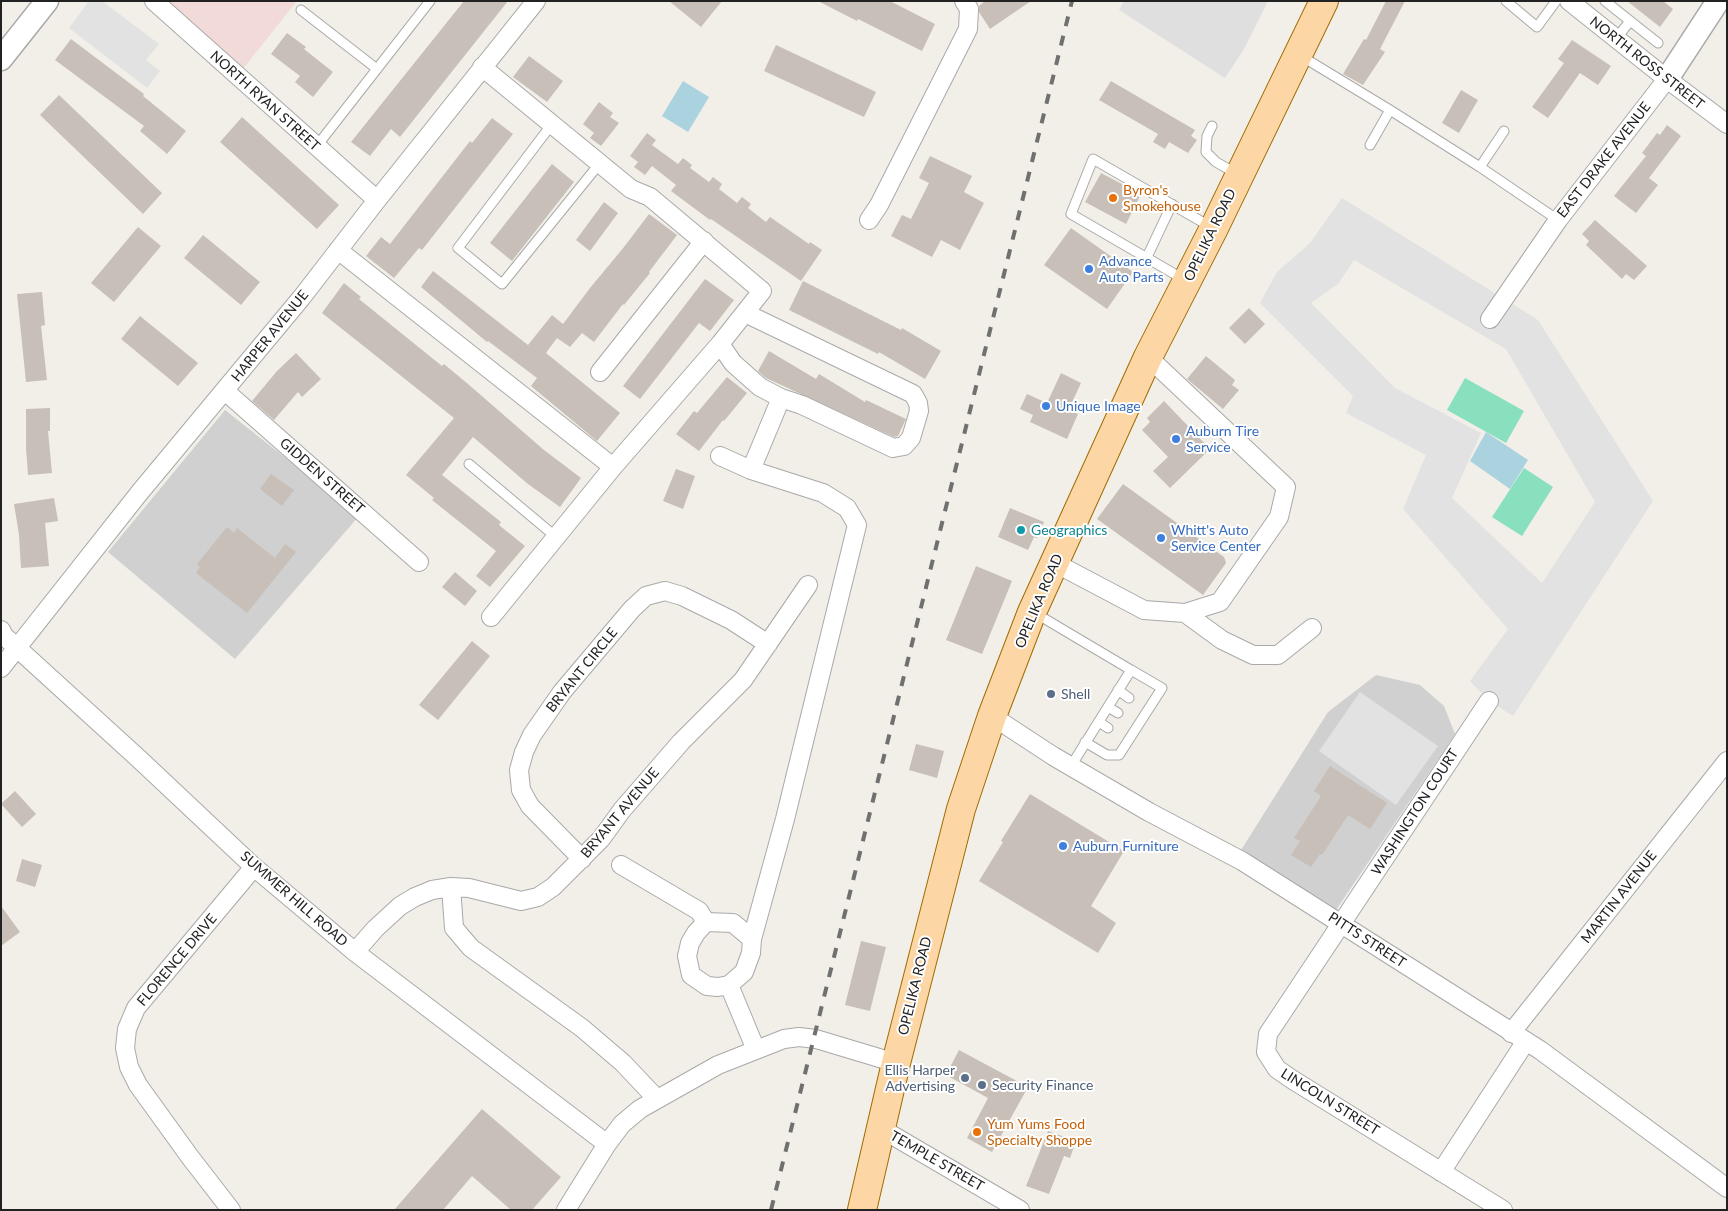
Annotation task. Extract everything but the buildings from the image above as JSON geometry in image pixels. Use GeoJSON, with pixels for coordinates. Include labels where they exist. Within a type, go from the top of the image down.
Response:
{"type":"FeatureCollection","features":[{"type":"Feature","properties":{"kind":"main road","name":"OPELIKA ROAD"},"geometry":{"type":"LineString","coordinates":[[862,1210],[880,1128],[960,809],[992,716],[1032,612],[1148,357],[1214,228],[1324,1]]}},
{"type":"Feature","properties":{"kind":"street"},"geometry":{"type":"LineString","coordinates":[[1,59],[47,1]]}},
{"type":"Feature","properties":{"kind":"street","name":"NORTH RYAN STREET"},"geometry":{"type":"LineString","coordinates":[[154,1],[377,200]]}},
{"type":"Feature","properties":{"kind":"street","name":"HARPER AVENUE"},"geometry":{"type":"LineString","coordinates":[[1,668],[140,492],[302,297],[536,1]]}},
{"type":"Feature","properties":{"kind":"street"},"geometry":{"type":"LineString","coordinates":[[869,220],[880,206],[968,29],[969,9],[964,1]]}},
{"type":"Feature","properties":{"kind":"street","name":"NORTH ROSS STREET"},"geometry":{"type":"LineString","coordinates":[[1569,1],[1727,124]]}},
{"type":"Feature","properties":{"kind":"street","name":"EAST DRAKE AVENUE"},"geometry":{"type":"LineString","coordinates":[[1490,319],[1558,220],[1667,79],[1718,1]]}},
{"type":"Feature","properties":{"kind":"street"},"geometry":{"type":"LineString","coordinates":[[482,67],[632,188],[650,197],[762,292],[720,344],[613,467],[491,617]]}},
{"type":"Feature","properties":{"kind":"street"},"geometry":{"type":"LineString","coordinates":[[600,372],[704,241]]}},
{"type":"Feature","properties":{"kind":"street"},"geometry":{"type":"LineString","coordinates":[[338,250],[613,467]]}},
{"type":"Feature","properties":{"kind":"street"},"geometry":{"type":"LineString","coordinates":[[720,344],[733,363],[753,381],[781,398],[802,405],[894,448],[904,446],[911,438],[920,410],[913,394],[745,313]]}},
{"type":"Feature","properties":{"kind":"street"},"geometry":{"type":"LineString","coordinates":[[1055,563],[1144,610],[1185,613],[1220,602],[1279,518],[1286,487],[1148,357]]}},
{"type":"Feature","properties":{"kind":"street","name":"GIDDEN STREET"},"geometry":{"type":"LineString","coordinates":[[225,391],[419,562]]}},
{"type":"Feature","properties":{"kind":"street"},"geometry":{"type":"LineString","coordinates":[[751,470],[781,398]]}},
{"type":"Feature","properties":{"kind":"street"},"geometry":{"type":"LineString","coordinates":[[720,456],[751,470],[823,493],[847,508],[857,525],[784,819],[752,938],[751,954],[744,972],[729,985],[707,986],[691,975],[687,956],[690,943],[696,932],[706,922],[732,923],[752,938]]}},
{"type":"Feature","properties":{"kind":"street","name":"BRYANT AVENUE"},"geometry":{"type":"LineString","coordinates":[[356,952],[375,929],[400,906],[432,890],[450,887],[469,888],[521,901],[538,897],[553,887],[601,839],[622,810],[681,742],[743,680],[808,585]]}},
{"type":"Feature","properties":{"kind":"street","name":"BRYANT CIRCLE"},"geometry":{"type":"LineString","coordinates":[[582,859],[530,806],[521,790],[519,770],[524,752],[537,728],[562,692],[632,609],[646,596],[665,591],[682,596],[731,620],[768,644]]}},
{"type":"Feature","properties":{"kind":"street"},"geometry":{"type":"LineString","coordinates":[[1185,613],[1222,640],[1253,655],[1278,655],[1312,628]]}},
{"type":"Feature","properties":{"kind":"street","name":"SUMMER HILL ROAD"},"geometry":{"type":"LineString","coordinates":[[1,630],[4,636],[254,867],[356,952],[607,1144]]}},
{"type":"Feature","properties":{"kind":"street","name":"WASHINGTON COURT"},"geometry":{"type":"LineString","coordinates":[[1342,924],[1489,701]]}},
{"type":"Feature","properties":{"kind":"street","name":"PITTS STREET"},"geometry":{"type":"LineString","coordinates":[[992,716],[1149,812],[1242,861],[1540,1050],[1727,1188]]}},
{"type":"Feature","properties":{"kind":"street","name":"MARTIN AVENUE"},"geometry":{"type":"LineString","coordinates":[[1441,1172],[1518,1037],[1727,761]]}},
{"type":"Feature","properties":{"kind":"street"},"geometry":{"type":"LineString","coordinates":[[621,865],[699,911],[706,922]]}},
{"type":"Feature","properties":{"kind":"street","name":"FLORENCE DRIVE"},"geometry":{"type":"LineString","coordinates":[[231,1210],[138,1085],[129,1067],[125,1048],[127,1029],[136,1008],[254,867]]}},
{"type":"Feature","properties":{"kind":"street"},"geometry":{"type":"LineString","coordinates":[[450,887],[454,928],[471,948],[582,1028],[623,1063],[658,1099]]}},
{"type":"Feature","properties":{"kind":"street","name":"LINCOLN STREET"},"geometry":{"type":"LineString","coordinates":[[1342,924],[1268,1034],[1266,1052],[1277,1069],[1293,1080],[1503,1210]]}},
{"type":"Feature","properties":{"kind":"street"},"geometry":{"type":"LineString","coordinates":[[729,985],[756,1050]]}},
{"type":"Feature","properties":{"kind":"street"},"geometry":{"type":"LineString","coordinates":[[566,1210],[607,1144],[622,1124],[640,1109],[718,1066],[784,1039],[800,1037],[816,1039],[896,1063]]}},
{"type":"Feature","properties":{"kind":"street","name":"TEMPLE STREET"},"geometry":{"type":"LineString","coordinates":[[880,1128],[1020,1210]]}},
{"type":"Feature","properties":{"kind":"lane"},"geometry":{"type":"LineString","coordinates":[[316,146],[430,1]]}},
{"type":"Feature","properties":{"kind":"lane"},"geometry":{"type":"LineString","coordinates":[[1506,1],[1537,27],[1556,1]]}},
{"type":"Feature","properties":{"kind":"lane"},"geometry":{"type":"LineString","coordinates":[[1604,1],[1658,43]]}},
{"type":"Feature","properties":{"kind":"lane"},"geometry":{"type":"LineString","coordinates":[[301,10],[377,69]]}},
{"type":"Feature","properties":{"kind":"lane"},"geometry":{"type":"LineString","coordinates":[[1616,39],[1630,21]]}},
{"type":"Feature","properties":{"kind":"lane"},"geometry":{"type":"LineString","coordinates":[[1298,54],[1480,167],[1558,220]]}},
{"type":"Feature","properties":{"kind":"lane"},"geometry":{"type":"LineString","coordinates":[[1370,145],[1390,110]]}},
{"type":"Feature","properties":{"kind":"lane"},"geometry":{"type":"LineString","coordinates":[[552,124],[458,248],[502,284],[600,163]]}},
{"type":"Feature","properties":{"kind":"lane"},"geometry":{"type":"LineString","coordinates":[[1212,126],[1207,136],[1206,152],[1216,162],[1239,176]]}},
{"type":"Feature","properties":{"kind":"lane"},"geometry":{"type":"LineString","coordinates":[[1480,167],[1504,131]]}},
{"type":"Feature","properties":{"kind":"lane"},"geometry":{"type":"LineString","coordinates":[[1187,281],[1071,214],[1093,159],[1214,228]]}},
{"type":"Feature","properties":{"kind":"lane"},"geometry":{"type":"LineString","coordinates":[[1147,257],[1172,204]]}},
{"type":"Feature","properties":{"kind":"lane"},"geometry":{"type":"LineString","coordinates":[[469,464],[556,537]]}},
{"type":"Feature","properties":{"kind":"lane"},"geometry":{"type":"LineString","coordinates":[[1032,612],[1162,688],[1125,738],[1119,755],[1108,755],[1085,742]]}},
{"type":"Feature","properties":{"kind":"lane"},"geometry":{"type":"LineString","coordinates":[[1071,766],[1131,670]]}},
{"type":"Feature","properties":{"kind":"lane"},"geometry":{"type":"LineString","coordinates":[[1118,690],[1129,698]]}},
{"type":"Feature","properties":{"kind":"lane"},"geometry":{"type":"LineString","coordinates":[[1108,707],[1118,714]]}},
{"type":"Feature","properties":{"kind":"lane"},"geometry":{"type":"LineString","coordinates":[[1099,722],[1108,728]]}},
{"type":"Feature","properties":{"kind":"shaded area"},"geometry":{"type":"Polygon","coordinates":[[[89,1],[102,1],[159,44],[146,60],[160,71],[147,88],[69,28],[89,1]]]}},
{"type":"Feature","properties":{"kind":"shaded area"},"geometry":{"type":"Polygon","coordinates":[[[154,1],[297,1],[238,75],[154,1]]]}},
{"type":"Feature","properties":{"kind":"shaded area"},"geometry":{"type":"Polygon","coordinates":[[[1124,1],[1268,1],[1244,49],[1225,78],[1119,10],[1124,1]]]}},
{"type":"Feature","properties":{"kind":"shaded area"},"geometry":{"type":"Polygon","coordinates":[[[1342,198],[1538,320],[1653,501],[1513,716],[1489,701],[1470,681],[1508,629],[1403,509],[1426,455],[1346,413],[1353,396],[1260,303],[1277,272],[1310,243],[1342,198]],[[1354,260],[1338,284],[1311,303],[1395,388],[1481,433],[1452,498],[1542,583],[1595,502],[1506,349],[1354,260]]]}},
{"type":"Feature","properties":{"kind":"shaded area"},"geometry":{"type":"Polygon","coordinates":[[[225,410],[359,516],[235,659],[108,552],[225,410]]]}},
{"type":"Feature","properties":{"kind":"shaded area"},"geometry":{"type":"Polygon","coordinates":[[[1376,675],[1420,685],[1444,706],[1455,734],[1336,910],[1241,850],[1328,712],[1376,675]]]}},
{"type":"Feature","properties":{"kind":"shaded area"},"geometry":{"type":"Polygon","coordinates":[[[1360,692],[1438,746],[1396,805],[1319,751],[1360,692]]]}},
{"type":"Feature","properties":{"kind":"green space"},"geometry":{"type":"Polygon","coordinates":[[[1465,378],[1524,411],[1506,443],[1447,410],[1465,378]]]}},
{"type":"Feature","properties":{"kind":"green space"},"geometry":{"type":"Polygon","coordinates":[[[1524,468],[1553,487],[1522,536],[1492,517],[1524,468]]]}},
{"type":"Feature","properties":{"kind":"water"},"geometry":{"type":"Polygon","coordinates":[[[683,81],[709,97],[688,132],[662,116],[683,81]]]}},
{"type":"Feature","properties":{"kind":"water"},"geometry":{"type":"Polygon","coordinates":[[[1486,432],[1528,460],[1510,489],[1470,461],[1486,432]]]}},
{"type":"Feature","properties":{"kind":"railway"},"geometry":{"type":"LineString","coordinates":[[771,1210],[1072,1]]}},
{"type":"Feature","properties":{"kind":"place","name":"Byron's Smokehouse"},"geometry":{"type":"Point","coordinates":[1113,198]}},
{"type":"Feature","properties":{"kind":"place","name":"Advance Auto Parts"},"geometry":{"type":"Point","coordinates":[1089,269]}},
{"type":"Feature","properties":{"kind":"place","name":"Unique Image"},"geometry":{"type":"Point","coordinates":[1046,406]}},
{"type":"Feature","properties":{"kind":"place","name":"Auburn Tire Service"},"geometry":{"type":"Point","coordinates":[1176,439]}},
{"type":"Feature","properties":{"kind":"place","name":"Geographics"},"geometry":{"type":"Point","coordinates":[1021,530]}},
{"type":"Feature","properties":{"kind":"place","name":"Whitt's Auto Service Center"},"geometry":{"type":"Point","coordinates":[1161,538]}},
{"type":"Feature","properties":{"kind":"place","name":"Shell"},"geometry":{"type":"Point","coordinates":[1051,694]}},
{"type":"Feature","properties":{"kind":"place","name":"Auburn Furniture"},"geometry":{"type":"Point","coordinates":[1063,846]}},
{"type":"Feature","properties":{"kind":"place","name":"Ellis Harper Advertising"},"geometry":{"type":"Point","coordinates":[965,1078]}},
{"type":"Feature","properties":{"kind":"place","name":"Security Finance"},"geometry":{"type":"Point","coordinates":[982,1085]}},
{"type":"Feature","properties":{"kind":"place","name":"Yum Yums Food Specialty Shoppe"},"geometry":{"type":"Point","coordinates":[977,1132]}}]}
